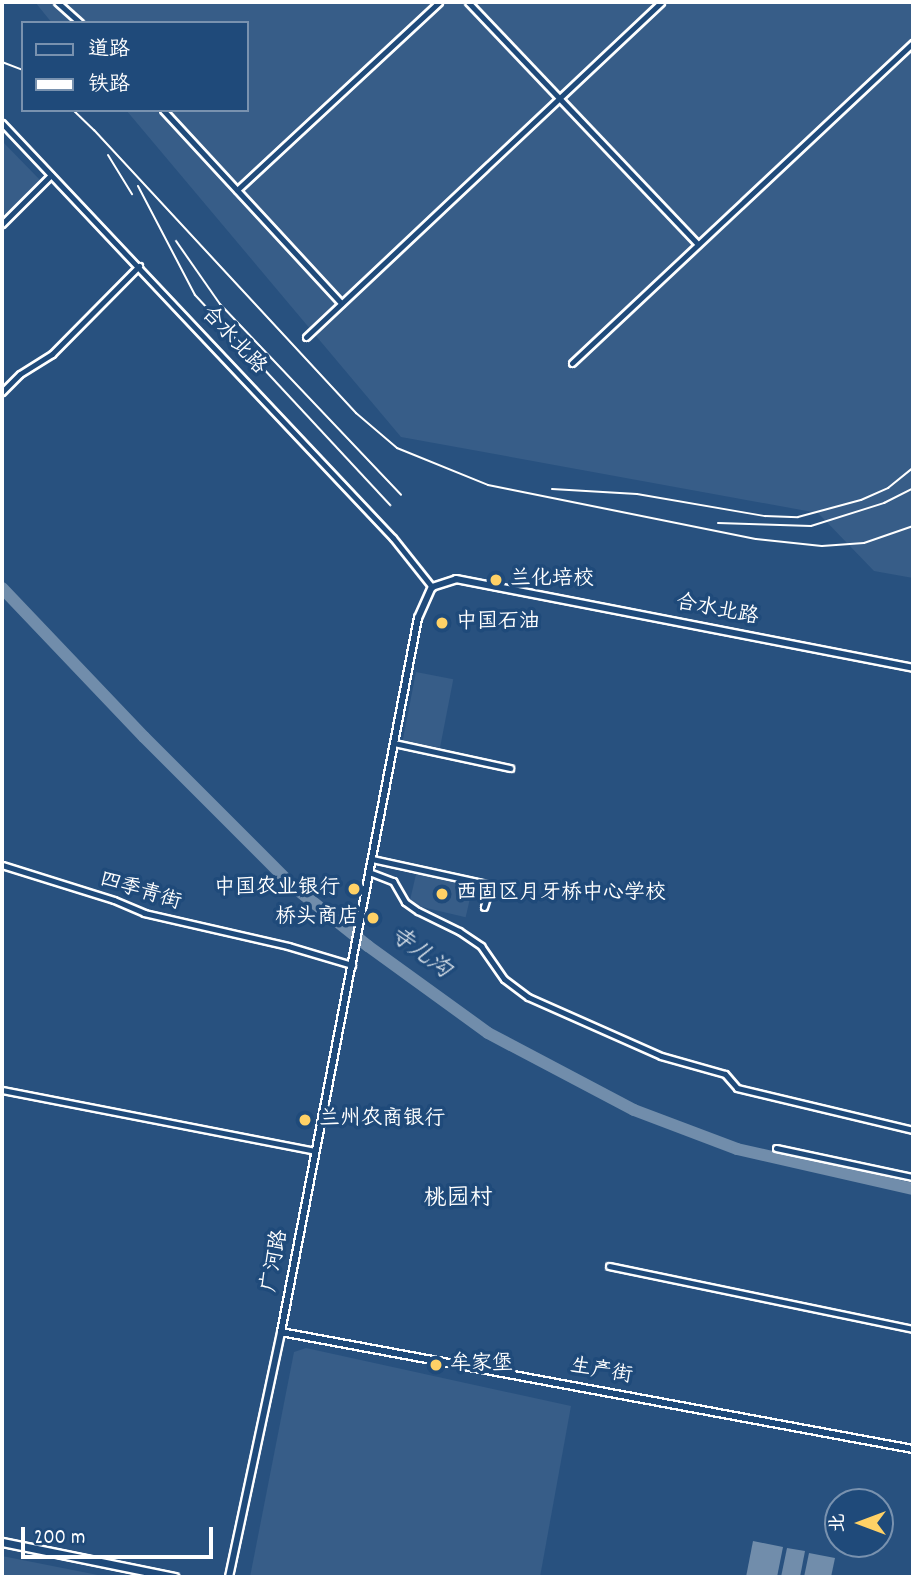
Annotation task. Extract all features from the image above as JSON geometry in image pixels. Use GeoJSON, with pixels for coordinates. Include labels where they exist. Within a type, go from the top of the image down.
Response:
{"type":"FeatureCollection","features":[{"type":"Feature","properties":{"kind":"main road"},"geometry":{"type":"LineString","coordinates":[[2,1542],[174,1577]]}},
{"type":"Feature","properties":{"kind":"street"},"geometry":{"type":"LineString","coordinates":[[57,2],[77,21]]}},
{"type":"Feature","properties":{"kind":"street"},"geometry":{"type":"LineString","coordinates":[[237,190],[439,2]]}},
{"type":"Feature","properties":{"kind":"street"},"geometry":{"type":"LineString","coordinates":[[468,2],[698,244]]}},
{"type":"Feature","properties":{"kind":"street"},"geometry":{"type":"LineString","coordinates":[[306,337],[661,2]]}},
{"type":"Feature","properties":{"kind":"street"},"geometry":{"type":"LineString","coordinates":[[572,363],[913,43]]}},
{"type":"Feature","properties":{"kind":"street"},"geometry":{"type":"LineString","coordinates":[[165,112],[341,303]]}},
{"type":"Feature","properties":{"kind":"street","name":"合水北路"},"geometry":{"type":"LineString","coordinates":[[2,123],[393,538],[432,587],[456,579],[913,668]]}},
{"type":"Feature","properties":{"kind":"street"},"geometry":{"type":"LineString","coordinates":[[2,224],[51,175]]}},
{"type":"Feature","properties":{"kind":"street"},"geometry":{"type":"LineString","coordinates":[[2,391],[20,374],[52,354],[139,266]]}},
{"type":"Feature","properties":{"kind":"street"},"geometry":{"type":"LineString","coordinates":[[432,587],[418,618],[369,872],[393,881],[405,902],[418,912],[459,930],[481,946],[504,979],[528,997],[661,1056],[725,1074],[737,1088],[913,1130]]}},
{"type":"Feature","properties":{"kind":"street"},"geometry":{"type":"LineString","coordinates":[[394,743],[510,768]]}},
{"type":"Feature","properties":{"kind":"street"},"geometry":{"type":"LineString","coordinates":[[372,859],[491,885],[484,907]]}},
{"type":"Feature","properties":{"kind":"street","name":"四季青街"},"geometry":{"type":"LineString","coordinates":[[2,865],[114,900],[144,913],[288,946],[352,965]]}},
{"type":"Feature","properties":{"kind":"street","name":"广河路"},"geometry":{"type":"LineString","coordinates":[[229,1577],[281,1332],[369,872]]}},
{"type":"Feature","properties":{"kind":"street"},"geometry":{"type":"LineString","coordinates":[[2,1090],[315,1151]]}},
{"type":"Feature","properties":{"kind":"street"},"geometry":{"type":"LineString","coordinates":[[776,1148],[913,1177]]}},
{"type":"Feature","properties":{"kind":"street"},"geometry":{"type":"LineString","coordinates":[[609,1266],[913,1329]]}},
{"type":"Feature","properties":{"kind":"street","name":"生产街"},"geometry":{"type":"LineString","coordinates":[[281,1332],[913,1449]]}},
{"type":"Feature","properties":{"kind":"shaded area"},"geometry":{"type":"Polygon","coordinates":[[[35,2],[913,2],[913,578],[874,571],[818,513],[401,437],[128,112],[248,112],[248,21],[50,21],[35,2]]]}},
{"type":"Feature","properties":{"kind":"shaded area"},"geometry":{"type":"Polygon","coordinates":[[[2,141],[41,181],[2,220],[2,141]]]}},
{"type":"Feature","properties":{"kind":"shaded area"},"geometry":{"type":"Polygon","coordinates":[[[416,672],[453,679],[440,748],[403,741],[416,672]]]}},
{"type":"Feature","properties":{"kind":"shaded area","name":"西固区月牙桥中心学校"},"geometry":{"type":"Polygon","coordinates":[[[417,870],[474,883],[466,917],[409,904],[417,870]]]}},
{"type":"Feature","properties":{"kind":"shaded area"},"geometry":{"type":"Polygon","coordinates":[[[306,1348],[571,1406],[540,1577],[250,1577],[294,1352],[306,1348]]]}},
{"type":"Feature","properties":{"kind":"shaded area"},"geometry":{"type":"Polygon","coordinates":[[[753,1541],[783,1547],[777,1577],[746,1577],[753,1541]]]}},
{"type":"Feature","properties":{"kind":"shaded area"},"geometry":{"type":"Polygon","coordinates":[[[787,1548],[805,1551],[800,1577],[781,1577],[787,1548]]]}},
{"type":"Feature","properties":{"kind":"shaded area"},"geometry":{"type":"Polygon","coordinates":[[[809,1553],[835,1558],[831,1577],[804,1577],[809,1553]]]}},
{"type":"Feature","properties":{"kind":"shaded area"},"geometry":{"type":"Polygon","coordinates":[[[2,1556],[108,1577],[2,1577],[2,1556]]]}},
{"type":"Feature","properties":{"kind":"waterway","name":"寺儿沟"},"geometry":{"type":"LineString","coordinates":[[2,588],[144,737],[294,887],[368,946],[488,1033],[634,1110],[737,1149],[913,1189]]}},
{"type":"Feature","properties":{"kind":"railway"},"geometry":{"type":"LineString","coordinates":[[2,62],[21,69]]}},
{"type":"Feature","properties":{"kind":"railway"},"geometry":{"type":"LineString","coordinates":[[75,112],[356,413],[397,448],[488,485],[756,539],[822,546],[864,543],[913,526]]}},
{"type":"Feature","properties":{"kind":"railway"},"geometry":{"type":"LineString","coordinates":[[108,155],[132,194]]}},
{"type":"Feature","properties":{"kind":"railway"},"geometry":{"type":"LineString","coordinates":[[138,186],[195,295],[390,505]]}},
{"type":"Feature","properties":{"kind":"railway"},"geometry":{"type":"LineString","coordinates":[[176,241],[220,304],[401,495]]}},
{"type":"Feature","properties":{"kind":"railway"},"geometry":{"type":"LineString","coordinates":[[552,489],[637,494],[765,516],[798,517],[861,500],[888,488],[913,468]]}},
{"type":"Feature","properties":{"kind":"railway"},"geometry":{"type":"LineString","coordinates":[[718,523],[811,526],[884,503],[913,488]]}},
{"type":"Feature","properties":{"kind":"place","name":"兰化培校"},"geometry":{"type":"Point","coordinates":[496,580]}},
{"type":"Feature","properties":{"kind":"place","name":"中国石油"},"geometry":{"type":"Point","coordinates":[442,623]}},
{"type":"Feature","properties":{"kind":"place","name":"中国农业银行"},"geometry":{"type":"Point","coordinates":[354,889]}},
{"type":"Feature","properties":{"kind":"place","name":"西固区月牙桥中心学校"},"geometry":{"type":"Point","coordinates":[442,894]}},
{"type":"Feature","properties":{"kind":"place","name":"桥头商店"},"geometry":{"type":"Point","coordinates":[373,918]}},
{"type":"Feature","properties":{"kind":"place","name":"兰州农商银行"},"geometry":{"type":"Point","coordinates":[305,1120]}},
{"type":"Feature","properties":{"kind":"place","name":"牟家堡"},"geometry":{"type":"Point","coordinates":[436,1365]}},
{"type":"Feature","properties":{"kind":"district","name":"桃园村"},"geometry":{"type":"Point","coordinates":[458,1200]}}]}
